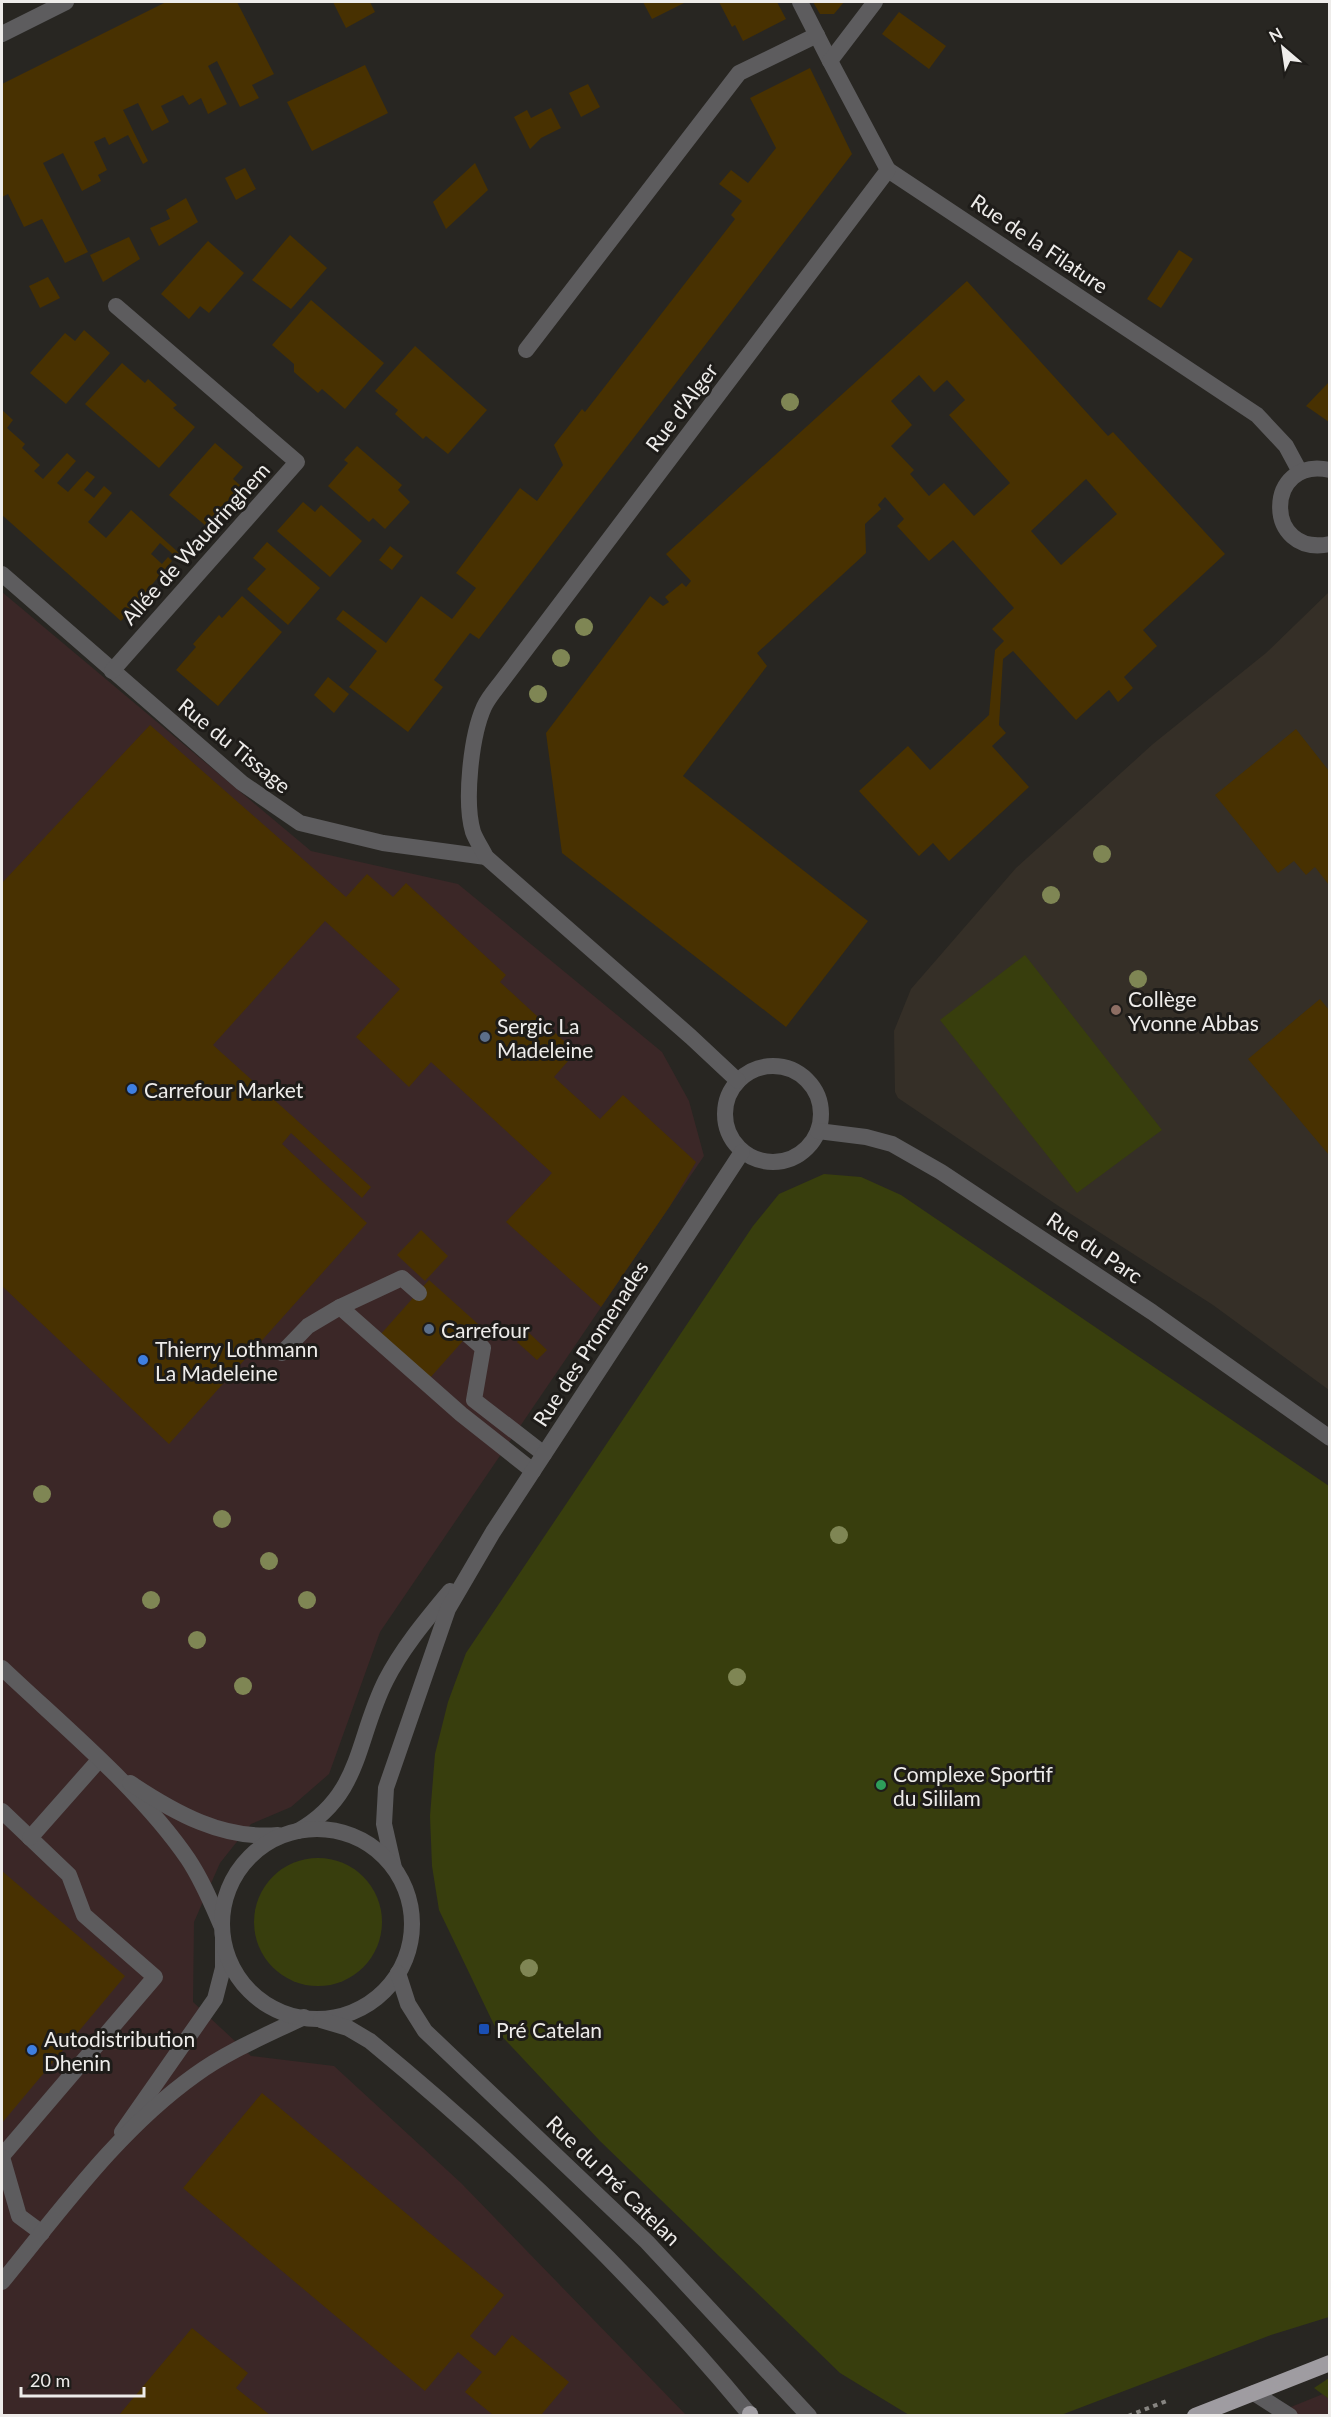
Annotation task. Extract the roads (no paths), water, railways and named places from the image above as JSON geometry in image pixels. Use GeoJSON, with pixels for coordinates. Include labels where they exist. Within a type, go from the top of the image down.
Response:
{"type":"FeatureCollection","features":[{"type":"Feature","properties":{"kind":"highway"},"geometry":{"type":"LineString","coordinates":[[1195,2415],[1329,2363]]}},
{"type":"Feature","properties":{"kind":"street"},"geometry":{"type":"LineString","coordinates":[[2,34],[66,2]]}},
{"type":"Feature","properties":{"kind":"street"},"geometry":{"type":"LineString","coordinates":[[800,2],[888,170]]}},
{"type":"Feature","properties":{"kind":"street"},"geometry":{"type":"LineString","coordinates":[[830,62],[875,2]]}},
{"type":"Feature","properties":{"kind":"street"},"geometry":{"type":"LineString","coordinates":[[526,350],[739,73],[817,35]]}},
{"type":"Feature","properties":{"kind":"street","name":"Rue de la Filature"},"geometry":{"type":"LineString","coordinates":[[888,170],[1267,423],[1286,446],[1300,472]]}},
{"type":"Feature","properties":{"kind":"street","name":"Rue d'Alger"},"geometry":{"type":"LineString","coordinates":[[486,857],[473,832],[470,802],[477,728],[484,706],[888,170]]}},
{"type":"Feature","properties":{"kind":"street","name":"Allée de Waudringhem"},"geometry":{"type":"LineString","coordinates":[[112,671],[297,462],[116,306]]}},
{"type":"Feature","properties":{"kind":"street"},"geometry":{"type":"LineString","coordinates":[[1329,470],[1315,468],[1300,472],[1286,485],[1281,494],[1279,513],[1282,522],[1294,537],[1302,542],[1321,546],[1329,544]]}},
{"type":"Feature","properties":{"kind":"street","name":"Rue du Tissage"},"geometry":{"type":"LineString","coordinates":[[2,574],[242,783],[300,823],[383,843],[486,857]]}},
{"type":"Feature","properties":{"kind":"street"},"geometry":{"type":"LineString","coordinates":[[486,857],[738,1081]]}},
{"type":"Feature","properties":{"kind":"street"},"geometry":{"type":"LineString","coordinates":[[767,1066],[784,1066],[799,1073],[811,1084],[819,1099],[822,1115],[818,1131],[811,1145],[799,1155],[785,1161],[770,1163],[755,1159],[742,1152],[731,1140],[725,1125],[724,1109],[728,1094],[751,1070],[767,1066]]}},
{"type":"Feature","properties":{"kind":"street","name":"Rue du Parc"},"geometry":{"type":"LineString","coordinates":[[818,1131],[866,1137],[892,1144],[941,1172],[1152,1312],[1329,1438]]}},
{"type":"Feature","properties":{"kind":"street","name":"Rue des Promenades"},"geometry":{"type":"LineString","coordinates":[[394,1868],[384,1824],[386,1788],[448,1609],[476,1560],[533,1471],[742,1152]]}},
{"type":"Feature","properties":{"kind":"street"},"geometry":{"type":"LineString","coordinates":[[282,1353],[308,1326],[340,1307],[402,1278],[419,1293]]}},
{"type":"Feature","properties":{"kind":"street"},"geometry":{"type":"LineString","coordinates":[[340,1307],[461,1414],[533,1471]]}},
{"type":"Feature","properties":{"kind":"street"},"geometry":{"type":"LineString","coordinates":[[468,1335],[483,1348],[474,1400],[544,1455]]}},
{"type":"Feature","properties":{"kind":"street","name":"Rue des Promenades"},"geometry":{"type":"LineString","coordinates":[[292,1832],[318,1820],[342,1794],[384,1683],[397,1659],[476,1560]]}},
{"type":"Feature","properties":{"kind":"street"},"geometry":{"type":"LineString","coordinates":[[2,1668],[104,1765],[187,1858],[208,1894],[235,1973],[250,1992],[280,2012],[348,2028],[370,2041],[525,2177],[639,2290],[750,2415]]}},
{"type":"Feature","properties":{"kind":"street"},"geometry":{"type":"LineString","coordinates":[[104,1765],[168,1808],[204,1824],[247,1835],[324,1830],[351,1835],[375,1849],[394,1868],[406,1893],[411,1920],[409,1947],[398,1973],[380,1994],[358,2009],[310,2018],[196,2074],[105,2157]]}},
{"type":"Feature","properties":{"kind":"street"},"geometry":{"type":"LineString","coordinates":[[30,1838],[104,1765]]}},
{"type":"Feature","properties":{"kind":"street"},"geometry":{"type":"LineString","coordinates":[[2,1811],[69,1875],[84,1915],[155,1977],[2,2156],[19,2216],[42,2233]]}},
{"type":"Feature","properties":{"kind":"street"},"geometry":{"type":"LineString","coordinates":[[2,2282],[105,2157],[215,1999],[223,1968],[224,1903],[239,1870],[264,1845],[292,1832]]}},
{"type":"Feature","properties":{"kind":"street","name":"Rue du Pré Catelan"},"geometry":{"type":"LineString","coordinates":[[398,1973],[408,2004],[425,2031],[638,2234],[809,2415]]}},
{"type":"Feature","properties":{"kind":"street"},"geometry":{"type":"LineString","coordinates":[[1254,2393],[1290,2415]]}},
{"type":"Feature","properties":{"kind":"place","name":"Collège Yvonne Abbas"},"geometry":{"type":"Point","coordinates":[1116,1010]}},
{"type":"Feature","properties":{"kind":"place","name":"Sergic La Madeleine"},"geometry":{"type":"Point","coordinates":[485,1037]}},
{"type":"Feature","properties":{"kind":"place","name":"Carrefour Market"},"geometry":{"type":"Point","coordinates":[132,1089]}},
{"type":"Feature","properties":{"kind":"place","name":"Carrefour"},"geometry":{"type":"Point","coordinates":[429,1329]}},
{"type":"Feature","properties":{"kind":"place","name":"Thierry Lothmann La Madeleine"},"geometry":{"type":"Point","coordinates":[143,1360]}},
{"type":"Feature","properties":{"kind":"place","name":"Complexe Sportif du Sililam"},"geometry":{"type":"Point","coordinates":[881,1785]}},
{"type":"Feature","properties":{"kind":"place","name":"Pré Catelan"},"geometry":{"type":"Point","coordinates":[484,2029]}},
{"type":"Feature","properties":{"kind":"place","name":"Autodistribution Dhenin"},"geometry":{"type":"Point","coordinates":[32,2050]}}]}
